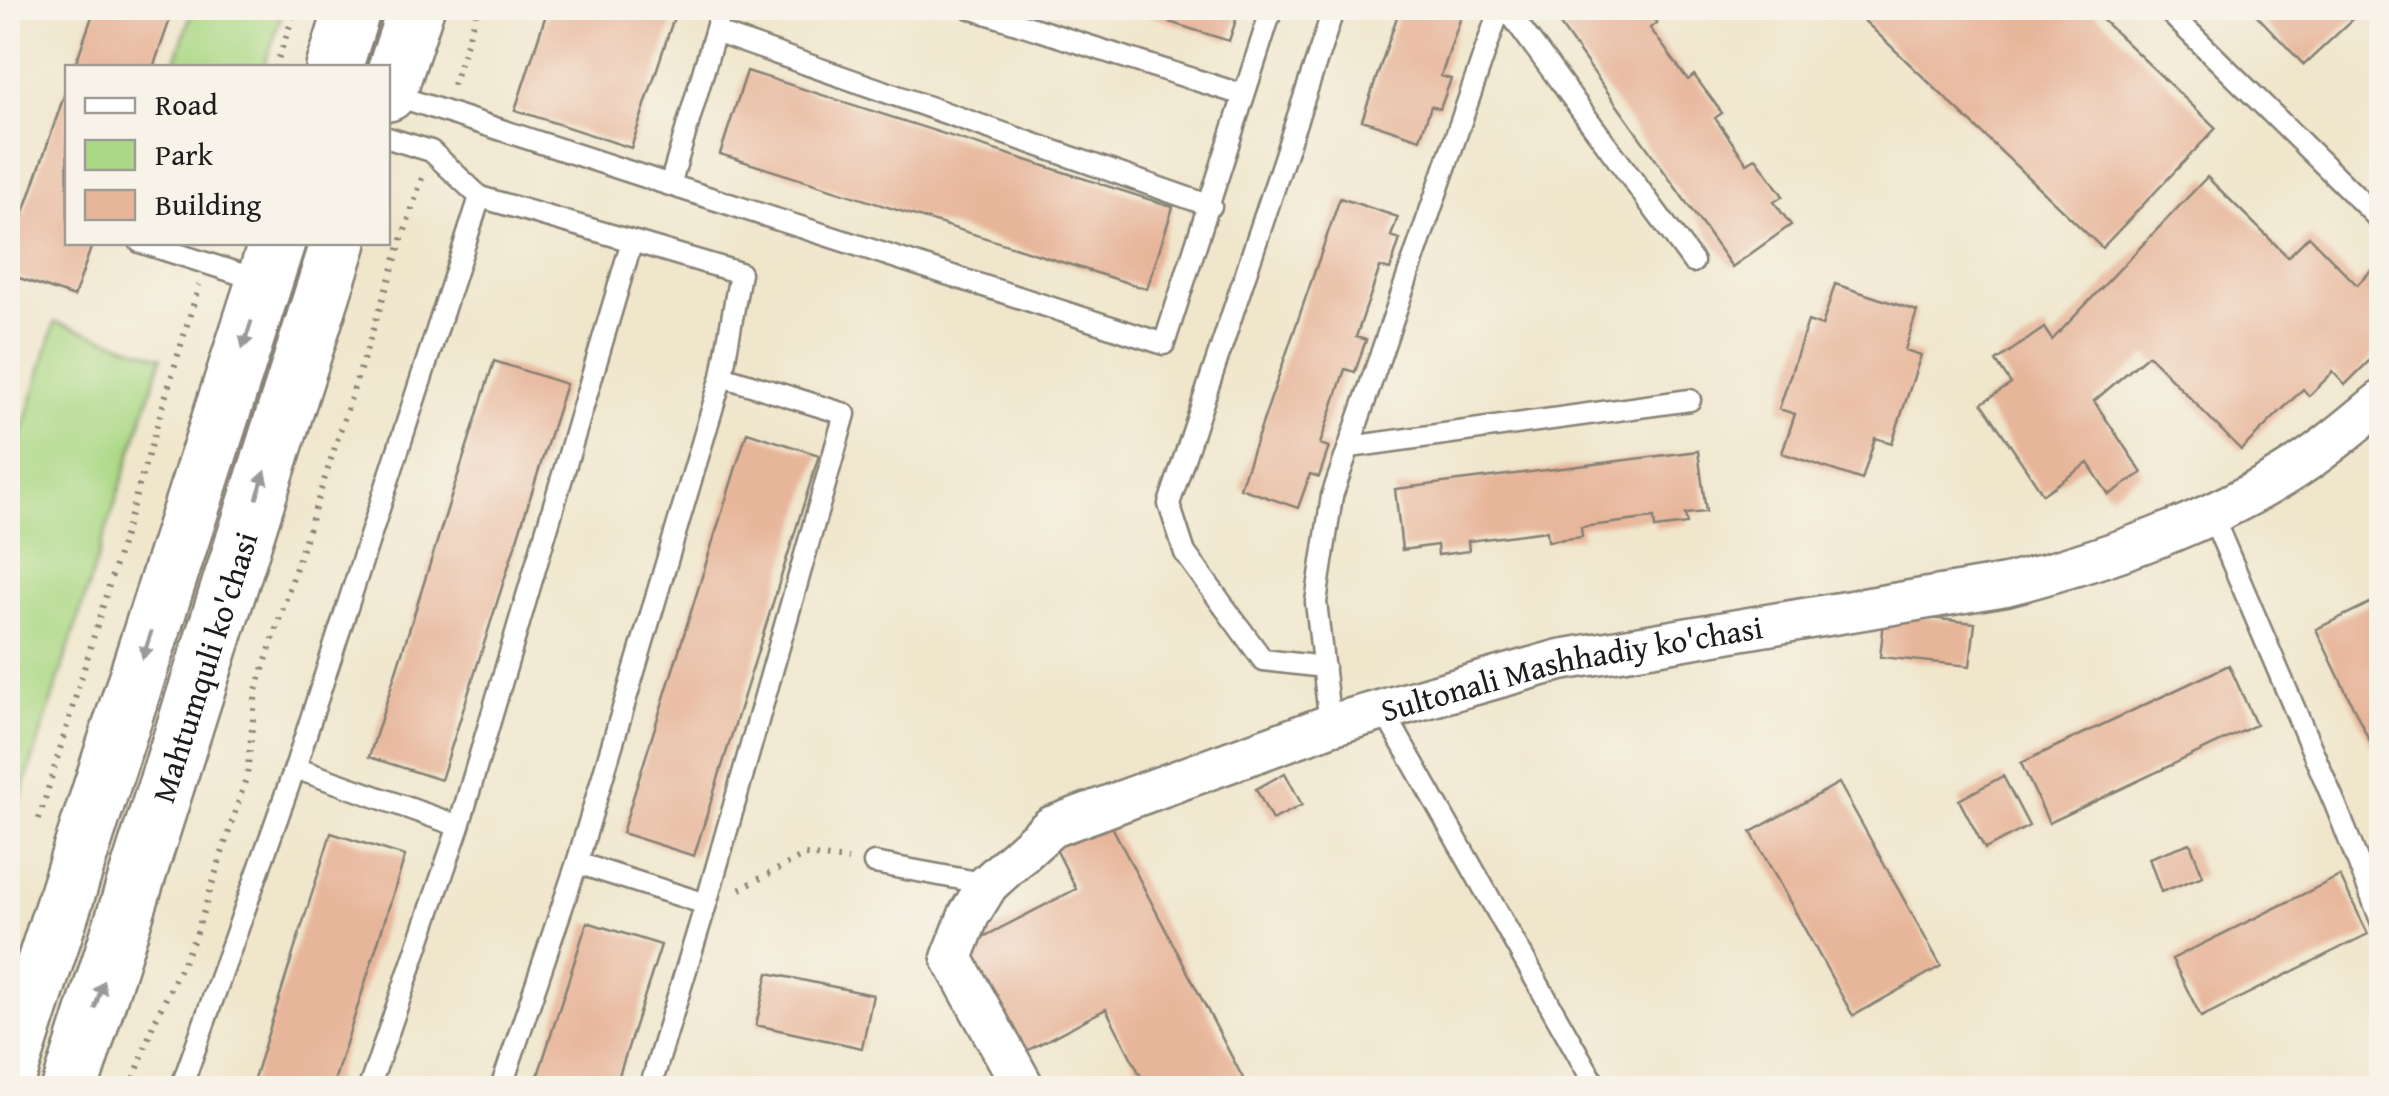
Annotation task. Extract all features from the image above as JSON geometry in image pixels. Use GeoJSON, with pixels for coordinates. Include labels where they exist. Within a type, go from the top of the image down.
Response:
{"type":"FeatureCollection","features":[{"type":"Feature","properties":{"kind":"main road"},"geometry":{"type":"LineString","coordinates":[[335,65],[353,8]]}},
{"type":"Feature","properties":{"kind":"main road"},"geometry":{"type":"LineString","coordinates":[[390,87],[416,8]]}},
{"type":"Feature","properties":{"kind":"main road","name":"Mahtumquli ko'chasi"},"geometry":{"type":"LineString","coordinates":[[70,1088],[338,245]]}},
{"type":"Feature","properties":{"kind":"main road","name":"Mahtumquli ko'chasi"},"geometry":{"type":"LineString","coordinates":[[8,1076],[17,1012],[59,836],[271,262]]}},
{"type":"Feature","properties":{"kind":"main road"},"geometry":{"type":"LineString","coordinates":[[59,836],[142,860]]}},
{"type":"Feature","properties":{"kind":"street","name":"Sultonali Mashhadiy ko'chasi"},"geometry":{"type":"LineString","coordinates":[[1024,1088],[952,958],[988,884],[1051,826],[1330,725],[1560,660],[2006,584],[2116,552],[2211,513],[2299,466],[2382,401]]}},
{"type":"Feature","properties":{"kind":"lane"},"geometry":{"type":"LineString","coordinates":[[670,185],[722,8]]}},
{"type":"Feature","properties":{"kind":"lane"},"geometry":{"type":"LineString","coordinates":[[970,8],[1243,96]]}},
{"type":"Feature","properties":{"kind":"lane"},"geometry":{"type":"LineString","coordinates":[[390,94],[1164,344],[1272,8]]}},
{"type":"Feature","properties":{"kind":"lane"},"geometry":{"type":"LineString","coordinates":[[1324,666],[1263,660],[1185,553],[1169,504],[1334,8]]}},
{"type":"Feature","properties":{"kind":"lane"},"geometry":{"type":"LineString","coordinates":[[1330,725],[1316,602],[1332,496],[1503,8]]}},
{"type":"Feature","properties":{"kind":"lane"},"geometry":{"type":"LineString","coordinates":[[1503,8],[1694,262]]}},
{"type":"Feature","properties":{"kind":"lane"},"geometry":{"type":"LineString","coordinates":[[2166,8],[2382,222]]}},
{"type":"Feature","properties":{"kind":"lane"},"geometry":{"type":"LineString","coordinates":[[715,32],[1211,206]]}},
{"type":"Feature","properties":{"kind":"lane"},"geometry":{"type":"LineString","coordinates":[[390,139],[430,151],[480,197],[740,273],[722,376],[576,863],[501,1088]]}},
{"type":"Feature","properties":{"kind":"lane"},"geometry":{"type":"LineString","coordinates":[[182,1088],[295,768],[480,197]]}},
{"type":"Feature","properties":{"kind":"lane"},"geometry":{"type":"LineString","coordinates":[[369,1088],[459,826],[632,241]]}},
{"type":"Feature","properties":{"kind":"lane"},"geometry":{"type":"LineString","coordinates":[[150,245],[206,262],[271,262]]}},
{"type":"Feature","properties":{"kind":"lane"},"geometry":{"type":"LineString","coordinates":[[650,1088],[846,414],[722,376]]}},
{"type":"Feature","properties":{"kind":"lane"},"geometry":{"type":"LineString","coordinates":[[1350,447],[1690,400]]}},
{"type":"Feature","properties":{"kind":"lane"},"geometry":{"type":"LineString","coordinates":[[2211,513],[2382,922]]}},
{"type":"Feature","properties":{"kind":"lane"},"geometry":{"type":"LineString","coordinates":[[1383,710],[1597,1088]]}},
{"type":"Feature","properties":{"kind":"lane"},"geometry":{"type":"LineString","coordinates":[[295,768],[459,826]]}},
{"type":"Feature","properties":{"kind":"lane"},"geometry":{"type":"LineString","coordinates":[[576,863],[709,895]]}},
{"type":"Feature","properties":{"kind":"lane"},"geometry":{"type":"LineString","coordinates":[[874,863],[988,884]]}},
{"type":"Feature","properties":{"kind":"path"},"geometry":{"type":"LineString","coordinates":[[276,65],[296,8]]}},
{"type":"Feature","properties":{"kind":"path"},"geometry":{"type":"LineString","coordinates":[[445,111],[478,8]]}},
{"type":"Feature","properties":{"kind":"path"},"geometry":{"type":"LineString","coordinates":[[131,1088],[153,1025],[196,935],[248,775],[256,691],[430,151]]}},
{"type":"Feature","properties":{"kind":"path"},"geometry":{"type":"LineString","coordinates":[[59,836],[206,262]]}},
{"type":"Feature","properties":{"kind":"path"},"geometry":{"type":"LineString","coordinates":[[709,895],[734,892],[805,855],[874,863]]}},
{"type":"Feature","properties":{"kind":"green space"},"geometry":{"type":"Polygon","coordinates":[[[193,8],[284,8],[265,65],[174,65],[193,8]]]}},
{"type":"Feature","properties":{"kind":"green space"},"geometry":{"type":"Polygon","coordinates":[[[55,322],[162,357],[8,837],[8,482],[55,322]]]}},
{"type":"Feature","properties":{"kind":"building"},"geometry":{"type":"Polygon","coordinates":[[[95,8],[174,8],[154,65],[75,65],[95,8]]]}},
{"type":"Feature","properties":{"kind":"building"},"geometry":{"type":"Polygon","coordinates":[[[548,8],[677,8],[631,148],[515,110],[548,8]]]}},
{"type":"Feature","properties":{"kind":"building"},"geometry":{"type":"Polygon","coordinates":[[[1125,8],[1240,8],[1229,41],[1125,8]]]}},
{"type":"Feature","properties":{"kind":"building"},"geometry":{"type":"Polygon","coordinates":[[[1400,8],[1464,8],[1441,76],[1451,79],[1440,109],[1431,106],[1420,139],[1362,120],[1400,8]]]}},
{"type":"Feature","properties":{"kind":"building"},"geometry":{"type":"Polygon","coordinates":[[[1646,8],[1657,23],[1650,28],[1688,80],[1694,75],[1722,113],[1715,118],[1747,163],[1756,158],[1783,196],[1774,202],[1791,225],[1732,267],[1550,11],[1646,8]]]}},
{"type":"Feature","properties":{"kind":"building"},"geometry":{"type":"Polygon","coordinates":[[[1851,8],[2090,8],[2216,128],[2102,248],[1851,8]]]}},
{"type":"Feature","properties":{"kind":"building"},"geometry":{"type":"Polygon","coordinates":[[[2250,8],[2365,8],[2304,65],[2250,8]]]}},
{"type":"Feature","properties":{"kind":"building"},"geometry":{"type":"Polygon","coordinates":[[[747,71],[1173,207],[1147,289],[720,154],[747,71]]]}},
{"type":"Feature","properties":{"kind":"building"},"geometry":{"type":"Polygon","coordinates":[[[65,93],[65,245],[92,245],[74,297],[8,274],[8,259],[65,93]]]}},
{"type":"Feature","properties":{"kind":"building"},"geometry":{"type":"Polygon","coordinates":[[[2207,177],[2288,257],[2309,236],[2357,285],[2379,263],[2382,265],[2382,304],[2377,308],[2382,312],[2382,323],[2371,359],[2345,385],[2333,372],[2309,396],[2303,389],[2241,450],[2148,355],[2094,401],[2142,473],[2109,495],[2088,463],[2043,494],[1982,403],[2011,384],[1996,361],[2044,328],[2052,340],[2207,177]]]}},
{"type":"Feature","properties":{"kind":"building"},"geometry":{"type":"Polygon","coordinates":[[[1340,198],[1398,217],[1391,236],[1400,239],[1390,270],[1380,267],[1356,337],[1366,340],[1355,372],[1345,369],[1320,444],[1329,447],[1319,477],[1310,474],[1298,508],[1240,488],[1340,198]]]}},
{"type":"Feature","properties":{"kind":"building"},"geometry":{"type":"Polygon","coordinates":[[[1835,284],[1917,311],[1905,350],[1921,355],[1892,443],[1875,438],[1862,480],[1782,453],[1795,414],[1779,409],[1808,321],[1822,326],[1835,284]]]}},
{"type":"Feature","properties":{"kind":"building"},"geometry":{"type":"Polygon","coordinates":[[[494,361],[566,384],[441,780],[369,757],[494,361]]]}},
{"type":"Feature","properties":{"kind":"building"},"geometry":{"type":"Polygon","coordinates":[[[747,432],[819,455],[694,856],[622,833],[747,432]]]}},
{"type":"Feature","properties":{"kind":"building"},"geometry":{"type":"Polygon","coordinates":[[[1698,451],[1706,512],[1685,514],[1687,524],[1655,528],[1654,518],[1581,527],[1582,537],[1548,541],[1547,531],[1468,541],[1469,551],[1438,555],[1437,545],[1402,550],[1395,489],[1698,451]]]}},
{"type":"Feature","properties":{"kind":"building"},"geometry":{"type":"Polygon","coordinates":[[[2380,598],[2382,601],[2382,767],[2316,629],[2380,598]]]}},
{"type":"Feature","properties":{"kind":"building"},"geometry":{"type":"Polygon","coordinates":[[[1885,613],[1975,623],[1970,666],[1880,657],[1885,613]]]}},
{"type":"Feature","properties":{"kind":"building"},"geometry":{"type":"Polygon","coordinates":[[[2229,665],[2256,725],[2049,823],[2021,763],[2229,665]]]}},
{"type":"Feature","properties":{"kind":"building"},"geometry":{"type":"Polygon","coordinates":[[[1285,773],[1302,805],[1272,820],[1256,789],[1285,773]]]}},
{"type":"Feature","properties":{"kind":"building"},"geometry":{"type":"Polygon","coordinates":[[[2003,776],[2029,826],[1985,849],[1959,800],[2003,776]]]}},
{"type":"Feature","properties":{"kind":"building"},"geometry":{"type":"Polygon","coordinates":[[[1839,783],[1941,966],[1853,1016],[1751,832],[1839,783]]]}},
{"type":"Feature","properties":{"kind":"building"},"geometry":{"type":"Polygon","coordinates":[[[1107,817],[1248,1088],[1147,1088],[1106,1009],[1015,1057],[960,949],[1076,889],[1054,845],[1107,817]]]}},
{"type":"Feature","properties":{"kind":"building"},"geometry":{"type":"Polygon","coordinates":[[[331,833],[405,856],[332,1088],[251,1088],[331,833]]]}},
{"type":"Feature","properties":{"kind":"building"},"geometry":{"type":"Polygon","coordinates":[[[2190,843],[2203,876],[2161,892],[2149,858],[2190,843]]]}},
{"type":"Feature","properties":{"kind":"building"},"geometry":{"type":"Polygon","coordinates":[[[2340,876],[2368,934],[2201,1017],[2172,959],[2340,876]]]}},
{"type":"Feature","properties":{"kind":"building"},"geometry":{"type":"Polygon","coordinates":[[[587,922],[661,945],[615,1088],[534,1088],[587,922]]]}},
{"type":"Feature","properties":{"kind":"building"},"geometry":{"type":"Polygon","coordinates":[[[768,973],[873,995],[862,1048],[756,1025],[768,973]]]}}]}
